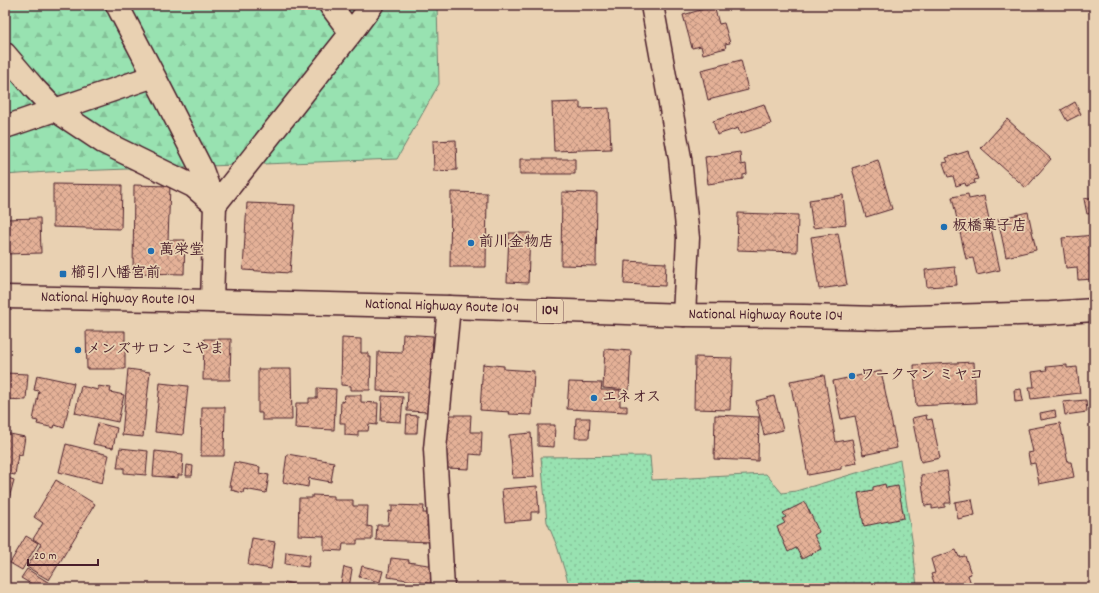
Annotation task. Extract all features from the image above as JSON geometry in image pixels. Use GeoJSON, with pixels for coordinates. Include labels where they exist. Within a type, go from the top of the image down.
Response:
{"type":"FeatureCollection","features":[{"type":"Feature","properties":{"kind":"main road"},"geometry":{"type":"LineString","coordinates":[[117,5],[202,170],[214,205],[212,301]]}},
{"type":"Feature","properties":{"kind":"main road"},"geometry":{"type":"LineString","coordinates":[[330,5],[351,33]]}},
{"type":"Feature","properties":{"kind":"main road"},"geometry":{"type":"LineString","coordinates":[[214,205],[372,5]]}},
{"type":"Feature","properties":{"kind":"main road"},"geometry":{"type":"LineString","coordinates":[[652,5],[680,158],[688,238],[684,315]]}},
{"type":"Feature","properties":{"kind":"main road"},"geometry":{"type":"LineString","coordinates":[[5,54],[34,88],[56,110],[103,142],[193,186],[214,205]]}},
{"type":"Feature","properties":{"kind":"main road"},"geometry":{"type":"LineString","coordinates":[[5,127],[154,76]]}},
{"type":"Feature","properties":{"kind":"main road","name":"National Highway Route 104"},"geometry":{"type":"LineString","coordinates":[[5,297],[449,307],[684,315],[879,318],[1050,313],[1094,310]]}},
{"type":"Feature","properties":{"kind":"main road"},"geometry":{"type":"LineString","coordinates":[[444,588],[435,449],[449,307]]}},
{"type":"Feature","properties":{"kind":"green space"},"geometry":{"type":"Polygon","coordinates":[[[5,5],[437,5],[439,84],[397,159],[48,172],[5,175],[5,5]]]}},
{"type":"Feature","properties":{"kind":"green space"},"geometry":{"type":"Polygon","coordinates":[[[650,456],[652,480],[766,474],[782,493],[796,491],[900,460],[913,546],[917,588],[570,588],[557,546],[547,522],[541,457],[650,456]]]}},
{"type":"Feature","properties":{"kind":"building"},"geometry":{"type":"Polygon","coordinates":[[[714,6],[719,24],[724,23],[730,43],[725,44],[726,48],[703,54],[701,46],[692,48],[683,15],[714,6]]]}},
{"type":"Feature","properties":{"kind":"building"},"geometry":{"type":"Polygon","coordinates":[[[741,60],[748,90],[708,100],[701,70],[741,60]]]}},
{"type":"Feature","properties":{"kind":"building"},"geometry":{"type":"Polygon","coordinates":[[[580,102],[580,109],[609,108],[611,149],[554,151],[552,103],[580,102]]]}},
{"type":"Feature","properties":{"kind":"building"},"geometry":{"type":"Polygon","coordinates":[[[1075,102],[1081,114],[1067,121],[1061,110],[1075,102]]]}},
{"type":"Feature","properties":{"kind":"building"},"geometry":{"type":"Polygon","coordinates":[[[764,104],[771,124],[740,134],[738,128],[717,135],[713,121],[764,104]]]}},
{"type":"Feature","properties":{"kind":"building"},"geometry":{"type":"Polygon","coordinates":[[[1007,119],[1051,159],[1026,188],[981,148],[1007,119]]]}},
{"type":"Feature","properties":{"kind":"building"},"geometry":{"type":"Polygon","coordinates":[[[456,140],[457,170],[434,171],[433,141],[456,140]]]}},
{"type":"Feature","properties":{"kind":"building"},"geometry":{"type":"Polygon","coordinates":[[[968,151],[978,179],[974,180],[975,183],[966,186],[965,183],[956,186],[953,176],[948,177],[943,163],[948,162],[946,158],[968,151]]]}},
{"type":"Feature","properties":{"kind":"building"},"geometry":{"type":"Polygon","coordinates":[[[740,152],[741,165],[746,164],[747,174],[743,175],[743,179],[708,184],[705,157],[740,152]]]}},
{"type":"Feature","properties":{"kind":"building"},"geometry":{"type":"Polygon","coordinates":[[[520,159],[575,159],[575,174],[520,174],[520,159]]]}},
{"type":"Feature","properties":{"kind":"building"},"geometry":{"type":"Polygon","coordinates":[[[878,160],[892,209],[866,217],[852,168],[878,160]]]}},
{"type":"Feature","properties":{"kind":"building"},"geometry":{"type":"Polygon","coordinates":[[[53,184],[122,185],[121,229],[53,227],[53,184]]]}},
{"type":"Feature","properties":{"kind":"building"},"geometry":{"type":"Polygon","coordinates":[[[134,185],[170,186],[168,240],[185,240],[184,274],[133,273],[134,185]]]}},
{"type":"Feature","properties":{"kind":"building"},"geometry":{"type":"Polygon","coordinates":[[[451,192],[487,193],[486,267],[450,267],[451,192]]]}},
{"type":"Feature","properties":{"kind":"building"},"geometry":{"type":"Polygon","coordinates":[[[562,192],[597,193],[596,266],[561,265],[562,192]]]}},
{"type":"Feature","properties":{"kind":"building"},"geometry":{"type":"Polygon","coordinates":[[[968,194],[969,199],[984,196],[1000,270],[977,275],[973,258],[966,259],[952,197],[968,194]]]}},
{"type":"Feature","properties":{"kind":"building"},"geometry":{"type":"Polygon","coordinates":[[[843,195],[846,224],[813,228],[809,200],[843,195]]]}},
{"type":"Feature","properties":{"kind":"building"},"geometry":{"type":"Polygon","coordinates":[[[1094,197],[1094,221],[1093,213],[1087,214],[1084,199],[1094,197]]]}},
{"type":"Feature","properties":{"kind":"building"},"geometry":{"type":"Polygon","coordinates":[[[247,203],[295,205],[290,273],[243,270],[247,203]]]}},
{"type":"Feature","properties":{"kind":"building"},"geometry":{"type":"Polygon","coordinates":[[[1028,212],[1036,250],[1006,257],[998,219],[1028,212]]]}},
{"type":"Feature","properties":{"kind":"building"},"geometry":{"type":"Polygon","coordinates":[[[738,213],[798,215],[797,252],[737,250],[738,213]]]}},
{"type":"Feature","properties":{"kind":"building"},"geometry":{"type":"Polygon","coordinates":[[[40,218],[41,253],[5,254],[5,219],[40,218]]]}},
{"type":"Feature","properties":{"kind":"building"},"geometry":{"type":"Polygon","coordinates":[[[509,233],[530,233],[528,283],[507,282],[509,233]]]}},
{"type":"Feature","properties":{"kind":"building"},"geometry":{"type":"Polygon","coordinates":[[[838,233],[847,285],[819,289],[811,237],[838,233]]]}},
{"type":"Feature","properties":{"kind":"building"},"geometry":{"type":"Polygon","coordinates":[[[1094,235],[1094,279],[1078,280],[1077,267],[1066,268],[1062,238],[1094,235]]]}},
{"type":"Feature","properties":{"kind":"building"},"geometry":{"type":"Polygon","coordinates":[[[625,261],[666,263],[665,286],[624,284],[625,261]]]}},
{"type":"Feature","properties":{"kind":"building"},"geometry":{"type":"Polygon","coordinates":[[[955,267],[957,285],[927,287],[925,270],[955,267]]]}},
{"type":"Feature","properties":{"kind":"building"},"geometry":{"type":"Polygon","coordinates":[[[86,331],[125,331],[125,369],[87,369],[86,331]]]}},
{"type":"Feature","properties":{"kind":"building"},"geometry":{"type":"Polygon","coordinates":[[[403,334],[433,336],[429,412],[407,411],[408,392],[377,391],[378,352],[402,353],[403,334]]]}},
{"type":"Feature","properties":{"kind":"building"},"geometry":{"type":"Polygon","coordinates":[[[342,338],[361,339],[361,353],[368,353],[368,357],[371,357],[370,390],[351,390],[351,386],[341,385],[342,338]]]}},
{"type":"Feature","properties":{"kind":"building"},"geometry":{"type":"Polygon","coordinates":[[[204,339],[231,339],[230,380],[203,380],[204,339]]]}},
{"type":"Feature","properties":{"kind":"building"},"geometry":{"type":"Polygon","coordinates":[[[605,349],[631,351],[629,390],[603,388],[605,349]]]}},
{"type":"Feature","properties":{"kind":"building"},"geometry":{"type":"Polygon","coordinates":[[[695,357],[732,358],[730,410],[694,409],[695,357]]]}},
{"type":"Feature","properties":{"kind":"building"},"geometry":{"type":"Polygon","coordinates":[[[974,362],[976,403],[916,406],[914,365],[974,362]]]}},
{"type":"Feature","properties":{"kind":"building"},"geometry":{"type":"Polygon","coordinates":[[[483,364],[504,366],[504,369],[534,371],[532,415],[509,414],[510,412],[480,410],[483,364]]]}},
{"type":"Feature","properties":{"kind":"building"},"geometry":{"type":"Polygon","coordinates":[[[1067,365],[1067,368],[1077,367],[1080,393],[1031,399],[1029,387],[1034,387],[1032,372],[1047,370],[1046,367],[1067,365]]]}},
{"type":"Feature","properties":{"kind":"building"},"geometry":{"type":"Polygon","coordinates":[[[128,369],[150,372],[143,437],[122,435],[128,369]]]}},
{"type":"Feature","properties":{"kind":"building"},"geometry":{"type":"Polygon","coordinates":[[[258,369],[291,369],[292,420],[262,420],[262,413],[258,413],[258,369]]]}},
{"type":"Feature","properties":{"kind":"building"},"geometry":{"type":"Polygon","coordinates":[[[881,371],[897,448],[863,455],[855,416],[841,419],[833,381],[881,371]]]}},
{"type":"Feature","properties":{"kind":"building"},"geometry":{"type":"Polygon","coordinates":[[[5,373],[28,374],[26,400],[5,399],[5,373]]]}},
{"type":"Feature","properties":{"kind":"building"},"geometry":{"type":"Polygon","coordinates":[[[37,375],[74,383],[64,428],[55,425],[54,428],[37,424],[38,421],[33,420],[39,391],[34,390],[37,375]]]}},
{"type":"Feature","properties":{"kind":"building"},"geometry":{"type":"Polygon","coordinates":[[[824,375],[836,442],[852,439],[857,463],[841,466],[841,469],[808,475],[790,381],[824,375]]]}},
{"type":"Feature","properties":{"kind":"building","name":"エネオス"},"geometry":{"type":"Polygon","coordinates":[[[569,382],[602,383],[601,390],[620,390],[620,406],[627,406],[627,412],[567,409],[569,382]]]}},
{"type":"Feature","properties":{"kind":"building"},"geometry":{"type":"Polygon","coordinates":[[[1094,382],[1094,396],[1092,396],[1090,383],[1094,382]]]}},
{"type":"Feature","properties":{"kind":"building"},"geometry":{"type":"Polygon","coordinates":[[[160,383],[188,386],[183,435],[155,432],[160,383]]]}},
{"type":"Feature","properties":{"kind":"building"},"geometry":{"type":"Polygon","coordinates":[[[81,386],[98,390],[98,386],[111,388],[110,392],[124,395],[118,422],[75,413],[81,386]]]}},
{"type":"Feature","properties":{"kind":"building"},"geometry":{"type":"Polygon","coordinates":[[[317,388],[336,389],[334,430],[295,428],[296,403],[309,403],[309,398],[317,398],[317,388]]]}},
{"type":"Feature","properties":{"kind":"building"},"geometry":{"type":"Polygon","coordinates":[[[1021,389],[1023,401],[1015,402],[1014,390],[1021,389]]]}},
{"type":"Feature","properties":{"kind":"building"},"geometry":{"type":"Polygon","coordinates":[[[345,395],[361,395],[361,402],[378,403],[377,425],[369,424],[368,431],[358,431],[358,436],[345,435],[345,423],[340,423],[341,401],[344,402],[345,395]]]}},
{"type":"Feature","properties":{"kind":"building"},"geometry":{"type":"Polygon","coordinates":[[[382,396],[403,397],[401,422],[381,421],[382,396]]]}},
{"type":"Feature","properties":{"kind":"building"},"geometry":{"type":"Polygon","coordinates":[[[774,396],[783,430],[764,435],[756,401],[774,396]]]}},
{"type":"Feature","properties":{"kind":"building"},"geometry":{"type":"Polygon","coordinates":[[[1086,400],[1087,412],[1065,415],[1063,402],[1086,400]]]}},
{"type":"Feature","properties":{"kind":"building"},"geometry":{"type":"Polygon","coordinates":[[[202,407],[225,407],[224,456],[201,456],[202,407]]]}},
{"type":"Feature","properties":{"kind":"building"},"geometry":{"type":"Polygon","coordinates":[[[1055,410],[1056,417],[1041,420],[1040,413],[1055,410]]]}},
{"type":"Feature","properties":{"kind":"building"},"geometry":{"type":"Polygon","coordinates":[[[407,415],[418,416],[417,433],[406,433],[407,415]]]}},
{"type":"Feature","properties":{"kind":"building"},"geometry":{"type":"Polygon","coordinates":[[[447,415],[471,415],[470,432],[482,432],[481,455],[470,454],[469,469],[446,468],[447,415]]]}},
{"type":"Feature","properties":{"kind":"building"},"geometry":{"type":"Polygon","coordinates":[[[715,415],[759,417],[758,461],[714,459],[715,415]]]}},
{"type":"Feature","properties":{"kind":"building"},"geometry":{"type":"Polygon","coordinates":[[[926,415],[927,420],[932,419],[940,458],[921,462],[912,418],[926,415]]]}},
{"type":"Feature","properties":{"kind":"building"},"geometry":{"type":"Polygon","coordinates":[[[576,418],[590,418],[589,438],[575,438],[576,418]]]}},
{"type":"Feature","properties":{"kind":"building"},"geometry":{"type":"Polygon","coordinates":[[[98,423],[117,428],[113,448],[93,444],[98,423]]]}},
{"type":"Feature","properties":{"kind":"building"},"geometry":{"type":"Polygon","coordinates":[[[1060,423],[1068,462],[1071,462],[1074,477],[1039,484],[1035,463],[1030,464],[1028,453],[1033,452],[1028,429],[1060,423]]]}},
{"type":"Feature","properties":{"kind":"building"},"geometry":{"type":"Polygon","coordinates":[[[538,425],[555,425],[554,447],[538,446],[538,425]]]}},
{"type":"Feature","properties":{"kind":"building"},"geometry":{"type":"Polygon","coordinates":[[[5,433],[25,437],[22,455],[18,454],[15,475],[5,473],[5,433]]]}},
{"type":"Feature","properties":{"kind":"building"},"geometry":{"type":"Polygon","coordinates":[[[531,433],[534,477],[513,478],[509,435],[531,433]]]}},
{"type":"Feature","properties":{"kind":"building"},"geometry":{"type":"Polygon","coordinates":[[[66,444],[109,455],[102,483],[59,472],[66,444]]]}},
{"type":"Feature","properties":{"kind":"building"},"geometry":{"type":"Polygon","coordinates":[[[120,448],[148,451],[146,475],[124,473],[124,468],[117,468],[120,448]]]}},
{"type":"Feature","properties":{"kind":"building"},"geometry":{"type":"Polygon","coordinates":[[[155,451],[183,454],[182,475],[178,475],[178,478],[153,476],[155,451]]]}},
{"type":"Feature","properties":{"kind":"building"},"geometry":{"type":"Polygon","coordinates":[[[287,454],[334,462],[331,482],[309,478],[308,487],[283,482],[287,454]]]}},
{"type":"Feature","properties":{"kind":"building"},"geometry":{"type":"Polygon","coordinates":[[[234,462],[260,467],[259,473],[269,475],[266,493],[244,489],[243,493],[231,490],[232,486],[229,486],[234,462]]]}},
{"type":"Feature","properties":{"kind":"building"},"geometry":{"type":"Polygon","coordinates":[[[187,465],[193,466],[192,476],[186,476],[187,465]]]}},
{"type":"Feature","properties":{"kind":"building"},"geometry":{"type":"Polygon","coordinates":[[[947,471],[951,503],[945,503],[945,507],[932,509],[932,505],[925,506],[921,475],[947,471]]]}},
{"type":"Feature","properties":{"kind":"building"},"geometry":{"type":"Polygon","coordinates":[[[5,477],[14,480],[5,513],[5,477]]]}},
{"type":"Feature","properties":{"kind":"building"},"geometry":{"type":"Polygon","coordinates":[[[56,480],[95,504],[49,580],[27,567],[41,544],[33,539],[43,523],[34,517],[56,480]]]}},
{"type":"Feature","properties":{"kind":"building"},"geometry":{"type":"Polygon","coordinates":[[[885,484],[886,488],[898,486],[904,518],[864,526],[858,493],[873,490],[873,487],[885,484]]]}},
{"type":"Feature","properties":{"kind":"building"},"geometry":{"type":"Polygon","coordinates":[[[537,486],[539,512],[531,512],[531,520],[505,522],[502,489],[537,486]]]}},
{"type":"Feature","properties":{"kind":"building"},"geometry":{"type":"Polygon","coordinates":[[[312,495],[334,496],[334,500],[353,500],[353,506],[368,506],[367,526],[372,527],[372,540],[357,540],[357,544],[343,544],[342,551],[324,550],[324,536],[298,535],[299,498],[312,498],[312,495]]]}},
{"type":"Feature","properties":{"kind":"building"},"geometry":{"type":"Polygon","coordinates":[[[972,499],[975,515],[958,519],[955,502],[972,499]]]}},
{"type":"Feature","properties":{"kind":"building"},"geometry":{"type":"Polygon","coordinates":[[[805,502],[819,532],[814,535],[821,549],[802,559],[796,548],[788,552],[777,527],[785,523],[782,519],[786,517],[783,513],[805,502]]]}},
{"type":"Feature","properties":{"kind":"building"},"geometry":{"type":"Polygon","coordinates":[[[392,505],[424,506],[423,513],[428,513],[427,527],[431,527],[431,542],[376,540],[377,525],[388,525],[389,511],[392,512],[392,505]]]}},
{"type":"Feature","properties":{"kind":"building"},"geometry":{"type":"Polygon","coordinates":[[[26,536],[38,543],[22,570],[10,563],[26,536]]]}},
{"type":"Feature","properties":{"kind":"building"},"geometry":{"type":"Polygon","coordinates":[[[252,538],[275,542],[271,569],[248,565],[252,538]]]}},
{"type":"Feature","properties":{"kind":"building"},"geometry":{"type":"Polygon","coordinates":[[[956,550],[959,557],[965,556],[971,574],[968,575],[971,584],[969,585],[970,588],[936,588],[931,574],[935,573],[931,559],[956,550]]]}},
{"type":"Feature","properties":{"kind":"building"},"geometry":{"type":"Polygon","coordinates":[[[286,552],[310,555],[308,567],[285,564],[286,552]]]}},
{"type":"Feature","properties":{"kind":"building"},"geometry":{"type":"Polygon","coordinates":[[[391,558],[409,560],[408,562],[435,566],[433,584],[388,577],[391,558]]]}},
{"type":"Feature","properties":{"kind":"building"},"geometry":{"type":"Polygon","coordinates":[[[362,566],[383,571],[380,582],[359,577],[362,566]]]}},
{"type":"Feature","properties":{"kind":"building"},"geometry":{"type":"Polygon","coordinates":[[[344,567],[352,569],[349,588],[340,588],[344,567]]]}},
{"type":"Feature","properties":{"kind":"building"},"geometry":{"type":"Polygon","coordinates":[[[27,569],[51,584],[48,588],[38,588],[21,578],[27,569]]]}},
{"type":"Feature","properties":{"kind":"building"},"geometry":{"type":"Polygon","coordinates":[[[285,582],[309,588],[284,588],[285,582]]]}},
{"type":"Feature","properties":{"kind":"place","name":"板橋菓子店"},"geometry":{"type":"Point","coordinates":[944,227]}},
{"type":"Feature","properties":{"kind":"place","name":"前川金物店"},"geometry":{"type":"Point","coordinates":[471,243]}},
{"type":"Feature","properties":{"kind":"place","name":"萬栄堂"},"geometry":{"type":"Point","coordinates":[151,251]}},
{"type":"Feature","properties":{"kind":"place","name":"櫛引八幡宮前"},"geometry":{"type":"Point","coordinates":[63,274]}},
{"type":"Feature","properties":{"kind":"place","name":"メンズサロン こやま"},"geometry":{"type":"Point","coordinates":[78,350]}},
{"type":"Feature","properties":{"kind":"place","name":"ワークマン ミヤコ"},"geometry":{"type":"Point","coordinates":[852,376]}},
{"type":"Feature","properties":{"kind":"place","name":"エネオス"},"geometry":{"type":"Point","coordinates":[594,398]}}]}
